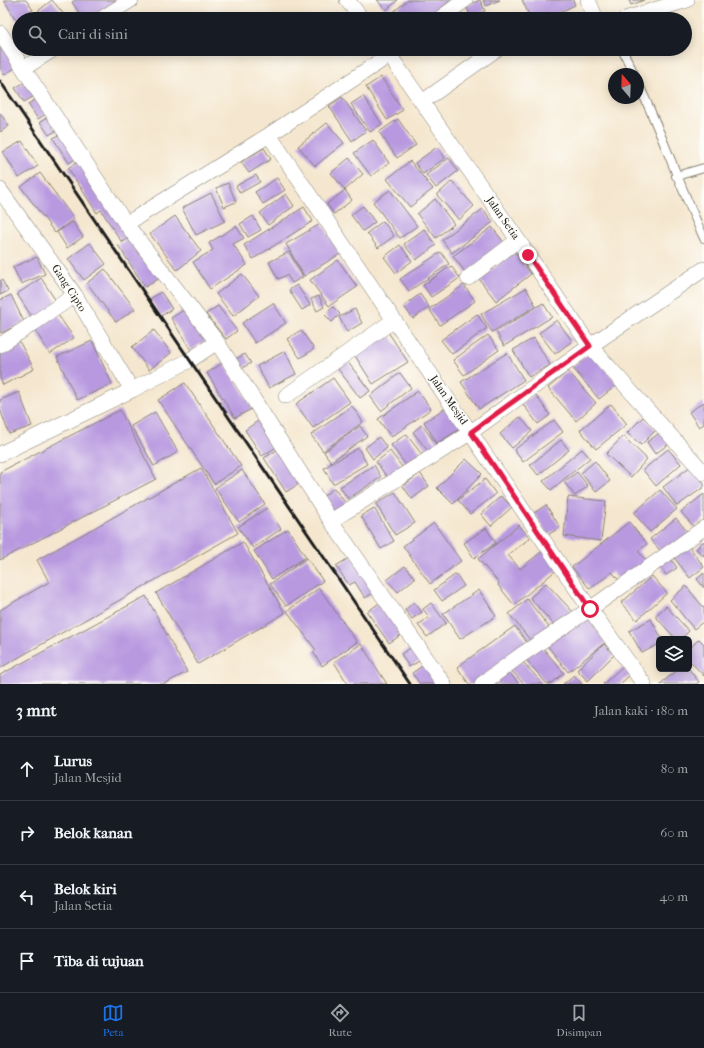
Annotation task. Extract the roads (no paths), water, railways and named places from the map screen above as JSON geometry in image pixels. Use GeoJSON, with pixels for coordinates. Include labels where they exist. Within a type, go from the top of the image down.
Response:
{"type":"FeatureCollection","features":[{"type":"Feature","properties":{"kind":"street"},"geometry":{"type":"LineString","coordinates":[[112,12],[131,0]]}},
{"type":"Feature","properties":{"kind":"street"},"geometry":{"type":"LineString","coordinates":[[348,0],[357,12]]}},
{"type":"Feature","properties":{"kind":"street"},"geometry":{"type":"LineString","coordinates":[[449,12],[465,0]]}},
{"type":"Feature","properties":{"kind":"street"},"geometry":{"type":"LineString","coordinates":[[588,0],[593,12]]}},
{"type":"Feature","properties":{"kind":"street"},"geometry":{"type":"LineString","coordinates":[[647,12],[684,0]]}},
{"type":"Feature","properties":{"kind":"street"},"geometry":{"type":"LineString","coordinates":[[0,32],[12,50]]}},
{"type":"Feature","properties":{"kind":"street"},"geometry":{"type":"LineString","coordinates":[[16,56],[126,224],[216,342],[332,521],[444,684]]}},
{"type":"Feature","properties":{"kind":"street"},"geometry":{"type":"LineString","coordinates":[[24,68],[43,56]]}},
{"type":"Feature","properties":{"kind":"street"},"geometry":{"type":"LineString","coordinates":[[126,224],[269,135],[384,56]]}},
{"type":"Feature","properties":{"kind":"street","name":"Jalan Setia"},"geometry":{"type":"LineString","coordinates":[[394,56],[422,102],[590,346],[704,473]]}},
{"type":"Feature","properties":{"kind":"street"},"geometry":{"type":"LineString","coordinates":[[422,102],[487,56]]}},
{"type":"Feature","properties":{"kind":"street","name":"Jalan Mesjid"},"geometry":{"type":"LineString","coordinates":[[269,135],[590,609],[644,684]]}},
{"type":"Feature","properties":{"kind":"street","name":"Gang Cipto"},"geometry":{"type":"LineString","coordinates":[[0,190],[75,295],[132,390]]}},
{"type":"Feature","properties":{"kind":"street"},"geometry":{"type":"LineString","coordinates":[[468,278],[518,240]]}},
{"type":"Feature","properties":{"kind":"street"},"geometry":{"type":"LineString","coordinates":[[332,521],[471,432],[590,346],[704,269]]}},
{"type":"Feature","properties":{"kind":"street"},"geometry":{"type":"LineString","coordinates":[[0,344],[75,295]]}},
{"type":"Feature","properties":{"kind":"street"},"geometry":{"type":"LineString","coordinates":[[286,396],[394,320]]}},
{"type":"Feature","properties":{"kind":"street"},"geometry":{"type":"LineString","coordinates":[[1,449],[132,390],[190,360],[216,342]]}},
{"type":"Feature","properties":{"kind":"street"},"geometry":{"type":"LineString","coordinates":[[482,684],[521,655],[590,609],[704,528]]}},
{"type":"Feature","properties":{"kind":"lane"},"geometry":{"type":"LineString","coordinates":[[625,56],[631,68]]}},
{"type":"Feature","properties":{"kind":"lane"},"geometry":{"type":"LineString","coordinates":[[644,96],[655,120],[676,176],[704,238]]}},
{"type":"Feature","properties":{"kind":"lane"},"geometry":{"type":"LineString","coordinates":[[676,176],[704,168]]}},
{"type":"Feature","properties":{"kind":"railway"},"geometry":{"type":"LineString","coordinates":[[0,81],[410,684]]}}]}
